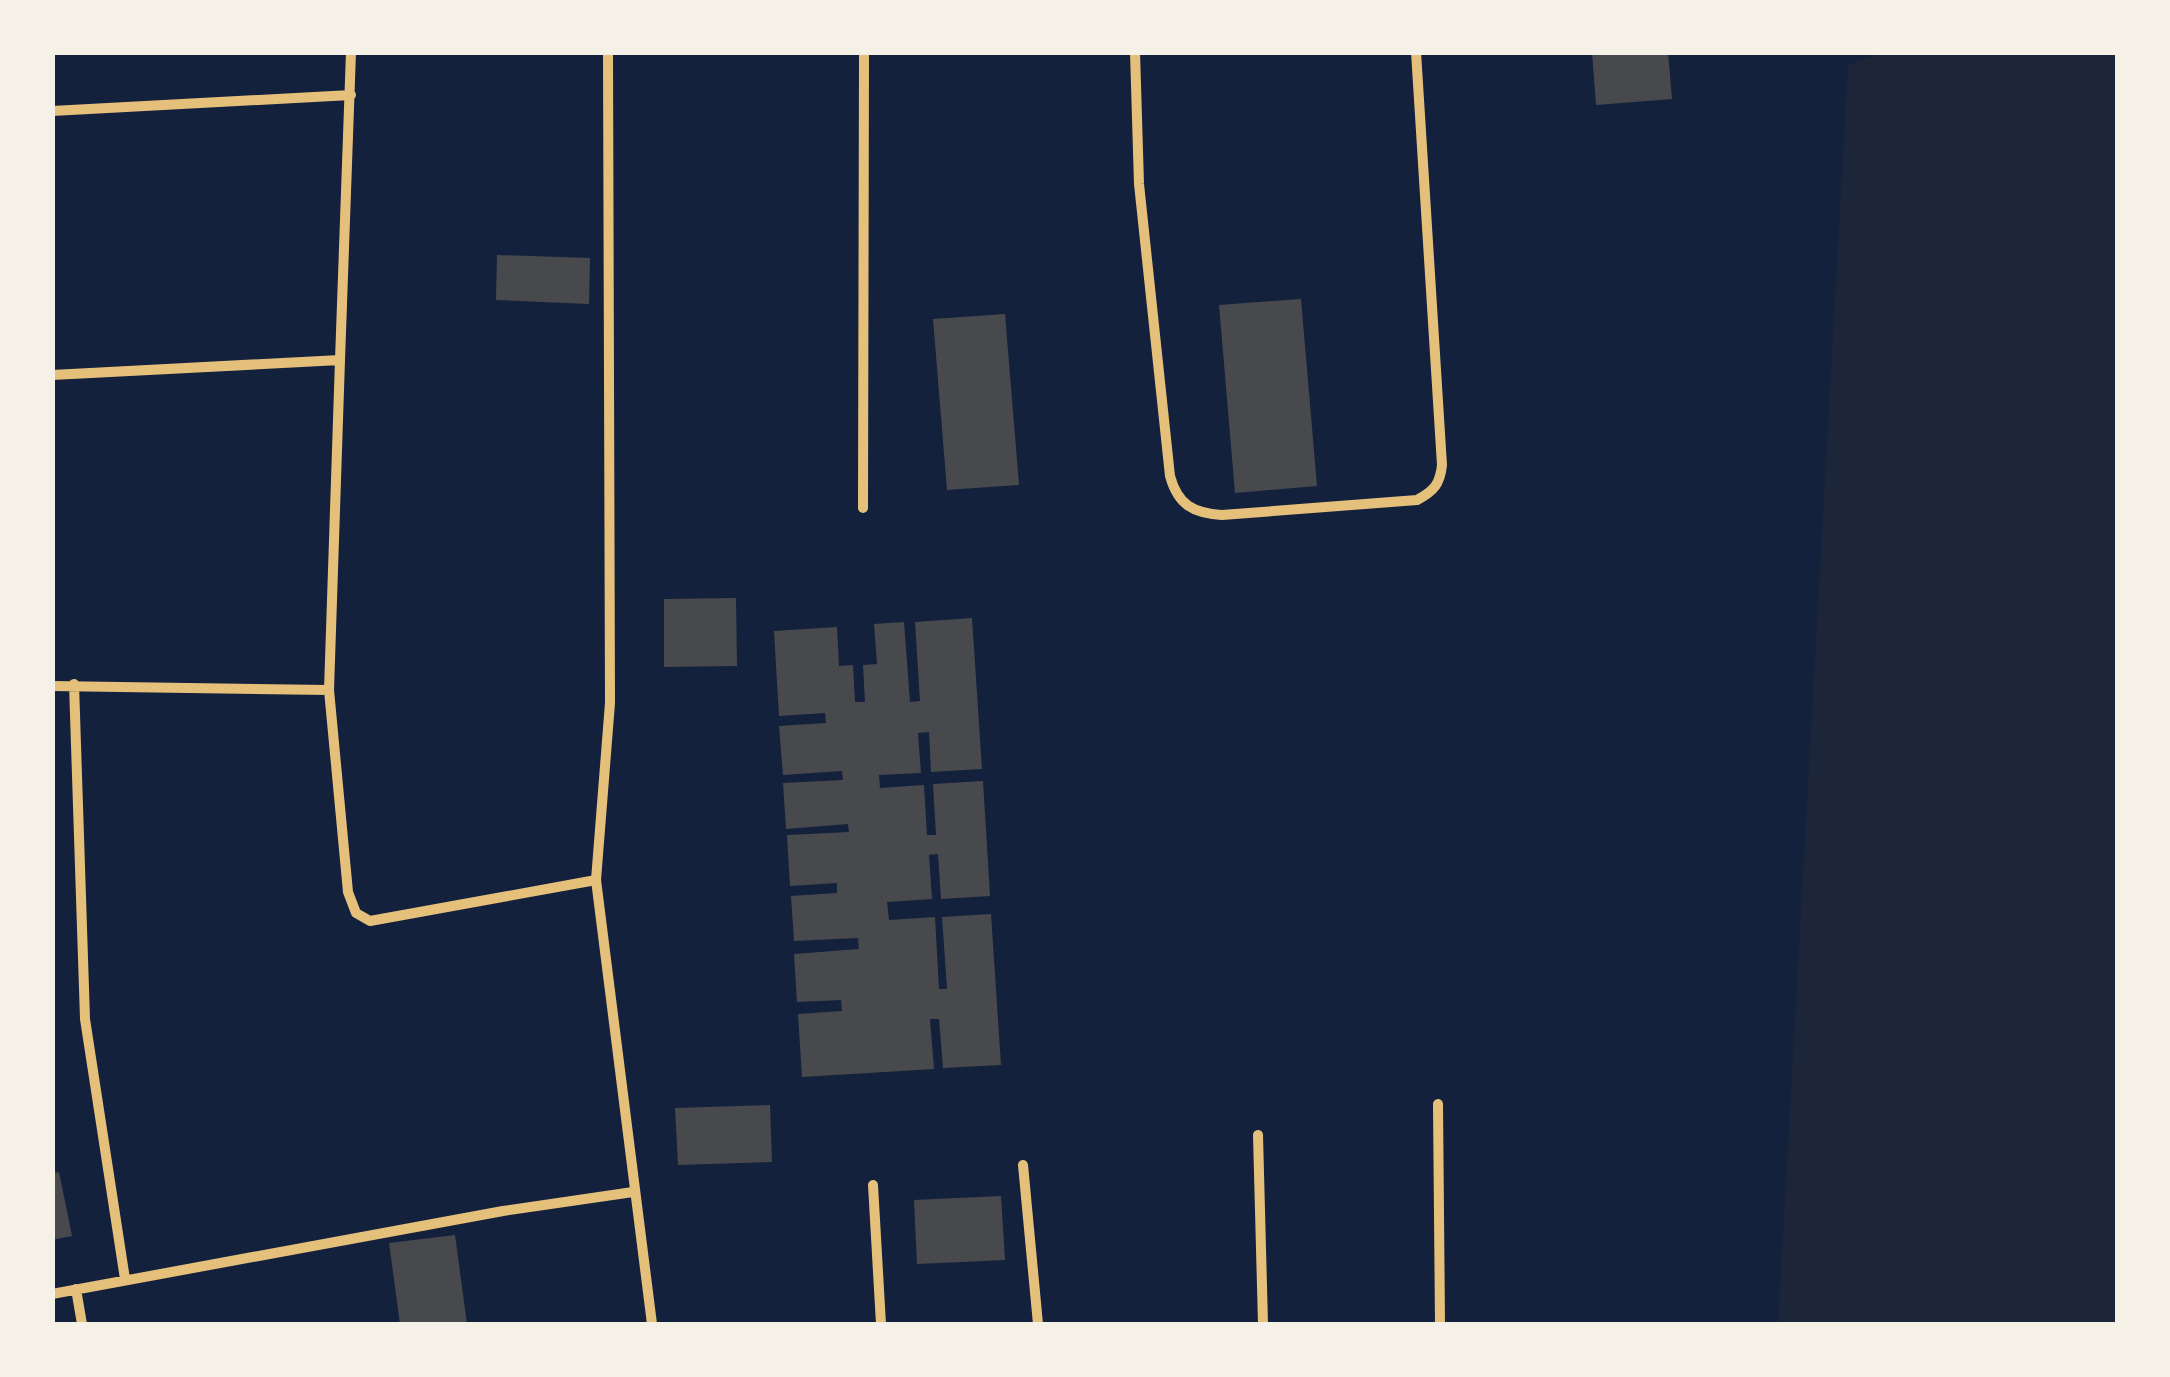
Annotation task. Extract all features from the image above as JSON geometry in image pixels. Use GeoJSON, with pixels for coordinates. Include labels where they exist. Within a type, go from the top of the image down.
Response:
{"type":"FeatureCollection","features":[{"type":"Feature","properties":{"kind":"street"},"geometry":{"type":"LineString","coordinates":[[351,52],[329,690],[348,892],[356,913],[370,921],[596,880]]}},
{"type":"Feature","properties":{"kind":"street"},"geometry":{"type":"LineString","coordinates":[[608,52],[610,703],[596,880],[652,1324]]}},
{"type":"Feature","properties":{"kind":"street"},"geometry":{"type":"LineString","coordinates":[[862,508],[864,52]]}},
{"type":"Feature","properties":{"kind":"street"},"geometry":{"type":"LineString","coordinates":[[1135,52],[1138,184],[1170,476],[1174,492],[1184,505],[1202,513],[1222,514],[1417,500],[1432,492],[1440,481],[1416,52]]}},
{"type":"Feature","properties":{"kind":"street"},"geometry":{"type":"LineString","coordinates":[[52,111],[352,95]]}},
{"type":"Feature","properties":{"kind":"street"},"geometry":{"type":"LineString","coordinates":[[52,375],[340,360]]}},
{"type":"Feature","properties":{"kind":"street"},"geometry":{"type":"LineString","coordinates":[[74,684],[84,1019],[125,1279]]}},
{"type":"Feature","properties":{"kind":"street"},"geometry":{"type":"LineString","coordinates":[[52,686],[329,690]]}},
{"type":"Feature","properties":{"kind":"street"},"geometry":{"type":"LineString","coordinates":[[1438,1104],[1440,1324]]}},
{"type":"Feature","properties":{"kind":"street"},"geometry":{"type":"LineString","coordinates":[[1258,1135],[1263,1324]]}},
{"type":"Feature","properties":{"kind":"street"},"geometry":{"type":"LineString","coordinates":[[1023,1165],[1038,1324]]}},
{"type":"Feature","properties":{"kind":"street"},"geometry":{"type":"LineString","coordinates":[[874,1186],[881,1324]]}},
{"type":"Feature","properties":{"kind":"street"},"geometry":{"type":"LineString","coordinates":[[52,1294],[633,1192]]}},
{"type":"Feature","properties":{"kind":"street"},"geometry":{"type":"LineString","coordinates":[[76,1289],[82,1324]]}},
{"type":"Feature","properties":{"kind":"shaded area"},"geometry":{"type":"Polygon","coordinates":[[[1880,53],[2117,53],[2117,1324],[1778,1324],[1848,65],[1880,53]]]}},
{"type":"Feature","properties":{"kind":"building"},"geometry":{"type":"Polygon","coordinates":[[[1592,52],[1668,52],[1672,99],[1596,105],[1592,52]]]}},
{"type":"Feature","properties":{"kind":"building"},"geometry":{"type":"Polygon","coordinates":[[[497,255],[590,258],[589,304],[496,300],[497,255]]]}},
{"type":"Feature","properties":{"kind":"building"},"geometry":{"type":"Polygon","coordinates":[[[1301,299],[1317,486],[1235,493],[1219,305],[1301,299]]]}},
{"type":"Feature","properties":{"kind":"building"},"geometry":{"type":"Polygon","coordinates":[[[1005,314],[1019,485],[947,490],[933,319],[1005,314]]]}},
{"type":"Feature","properties":{"kind":"building"},"geometry":{"type":"Polygon","coordinates":[[[736,598],[737,666],[664,667],[664,599],[736,598]]]}},
{"type":"Feature","properties":{"kind":"building"},"geometry":{"type":"Polygon","coordinates":[[[972,618],[982,769],[931,772],[929,732],[918,733],[921,773],[879,775],[880,788],[924,785],[927,835],[936,835],[933,784],[983,781],[990,896],[941,899],[938,854],[929,855],[932,899],[887,902],[889,920],[935,917],[939,989],[947,989],[942,917],[991,914],[1001,1065],[943,1068],[939,1019],[930,1019],[934,1069],[802,1077],[798,1014],[842,1011],[841,1000],[797,1002],[794,954],[859,949],[858,938],[794,941],[791,896],[837,893],[837,883],[790,886],[787,835],[849,832],[848,824],[786,829],[783,783],[843,780],[842,771],[783,775],[779,726],[826,723],[825,713],[779,716],[774,631],[837,627],[839,666],[853,665],[855,702],[865,702],[863,665],[877,664],[874,624],[904,622],[910,702],[920,701],[915,622],[972,618]]]}},
{"type":"Feature","properties":{"kind":"building"},"geometry":{"type":"Polygon","coordinates":[[[770,1105],[772,1162],[678,1165],[675,1108],[770,1105]]]}},
{"type":"Feature","properties":{"kind":"building"},"geometry":{"type":"Polygon","coordinates":[[[59,1172],[72,1236],[52,1240],[52,1173],[59,1172]]]}},
{"type":"Feature","properties":{"kind":"building"},"geometry":{"type":"Polygon","coordinates":[[[1001,1196],[1005,1260],[917,1264],[914,1200],[1001,1196]]]}},
{"type":"Feature","properties":{"kind":"building"},"geometry":{"type":"Polygon","coordinates":[[[455,1235],[467,1324],[400,1324],[389,1243],[455,1235]]]}}]}
